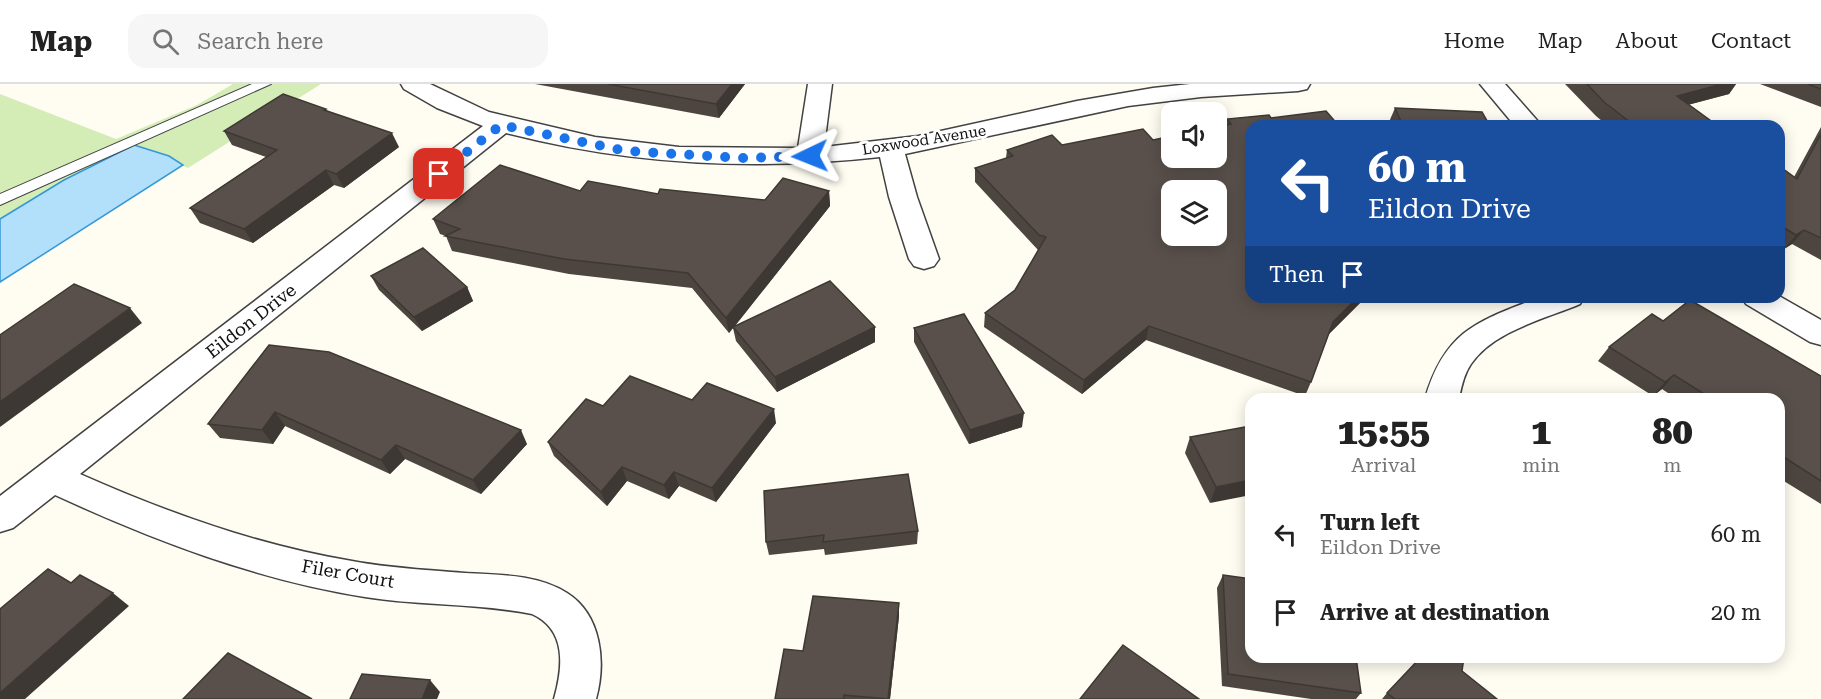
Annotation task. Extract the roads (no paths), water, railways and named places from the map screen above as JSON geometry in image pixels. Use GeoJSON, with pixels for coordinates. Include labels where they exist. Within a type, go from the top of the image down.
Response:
{"type":"FeatureCollection","features":[{"type":"Feature","properties":{"kind":"street","name":"Loxwood Avenue"},"geometry":{"type":"LineString","coordinates":[[413,84],[459,109],[501,125],[626,151],[742,158],[810,156],[891,148],[964,136],[1032,118],[1160,94],[1239,86],[1298,84]]}},
{"type":"Feature","properties":{"kind":"street"},"geometry":{"type":"LineString","coordinates":[[810,156],[815,106],[820,84]]}},
{"type":"Feature","properties":{"kind":"street"},"geometry":{"type":"LineString","coordinates":[[1492,84],[1524,120]]}},
{"type":"Feature","properties":{"kind":"street","name":"Eildon Drive"},"geometry":{"type":"LineString","coordinates":[[0,517],[501,125]]}},
{"type":"Feature","properties":{"kind":"street"},"geometry":{"type":"LineString","coordinates":[[891,148],[903,197],[924,259]]}},
{"type":"Feature","properties":{"kind":"street"},"geometry":{"type":"LineString","coordinates":[[1444,393],[1459,355],[1474,339],[1555,303]]}},
{"type":"Feature","properties":{"kind":"street"},"geometry":{"type":"LineString","coordinates":[[1767,303],[1821,334]]}},
{"type":"Feature","properties":{"kind":"street","name":"Filer Court"},"geometry":{"type":"LineString","coordinates":[[51,477],[172,529],[254,555],[351,578],[521,595],[552,604],[573,624],[582,651],[580,684],[575,699]]}},
{"type":"Feature","properties":{"kind":"lane"},"geometry":{"type":"LineString","coordinates":[[0,200],[264,84]]}},
{"type":"Feature","properties":{"kind":"water"},"geometry":{"type":"Polygon","coordinates":[[[134,145],[169,156],[183,165],[0,282],[0,219],[64,180],[134,145]]]}}]}
